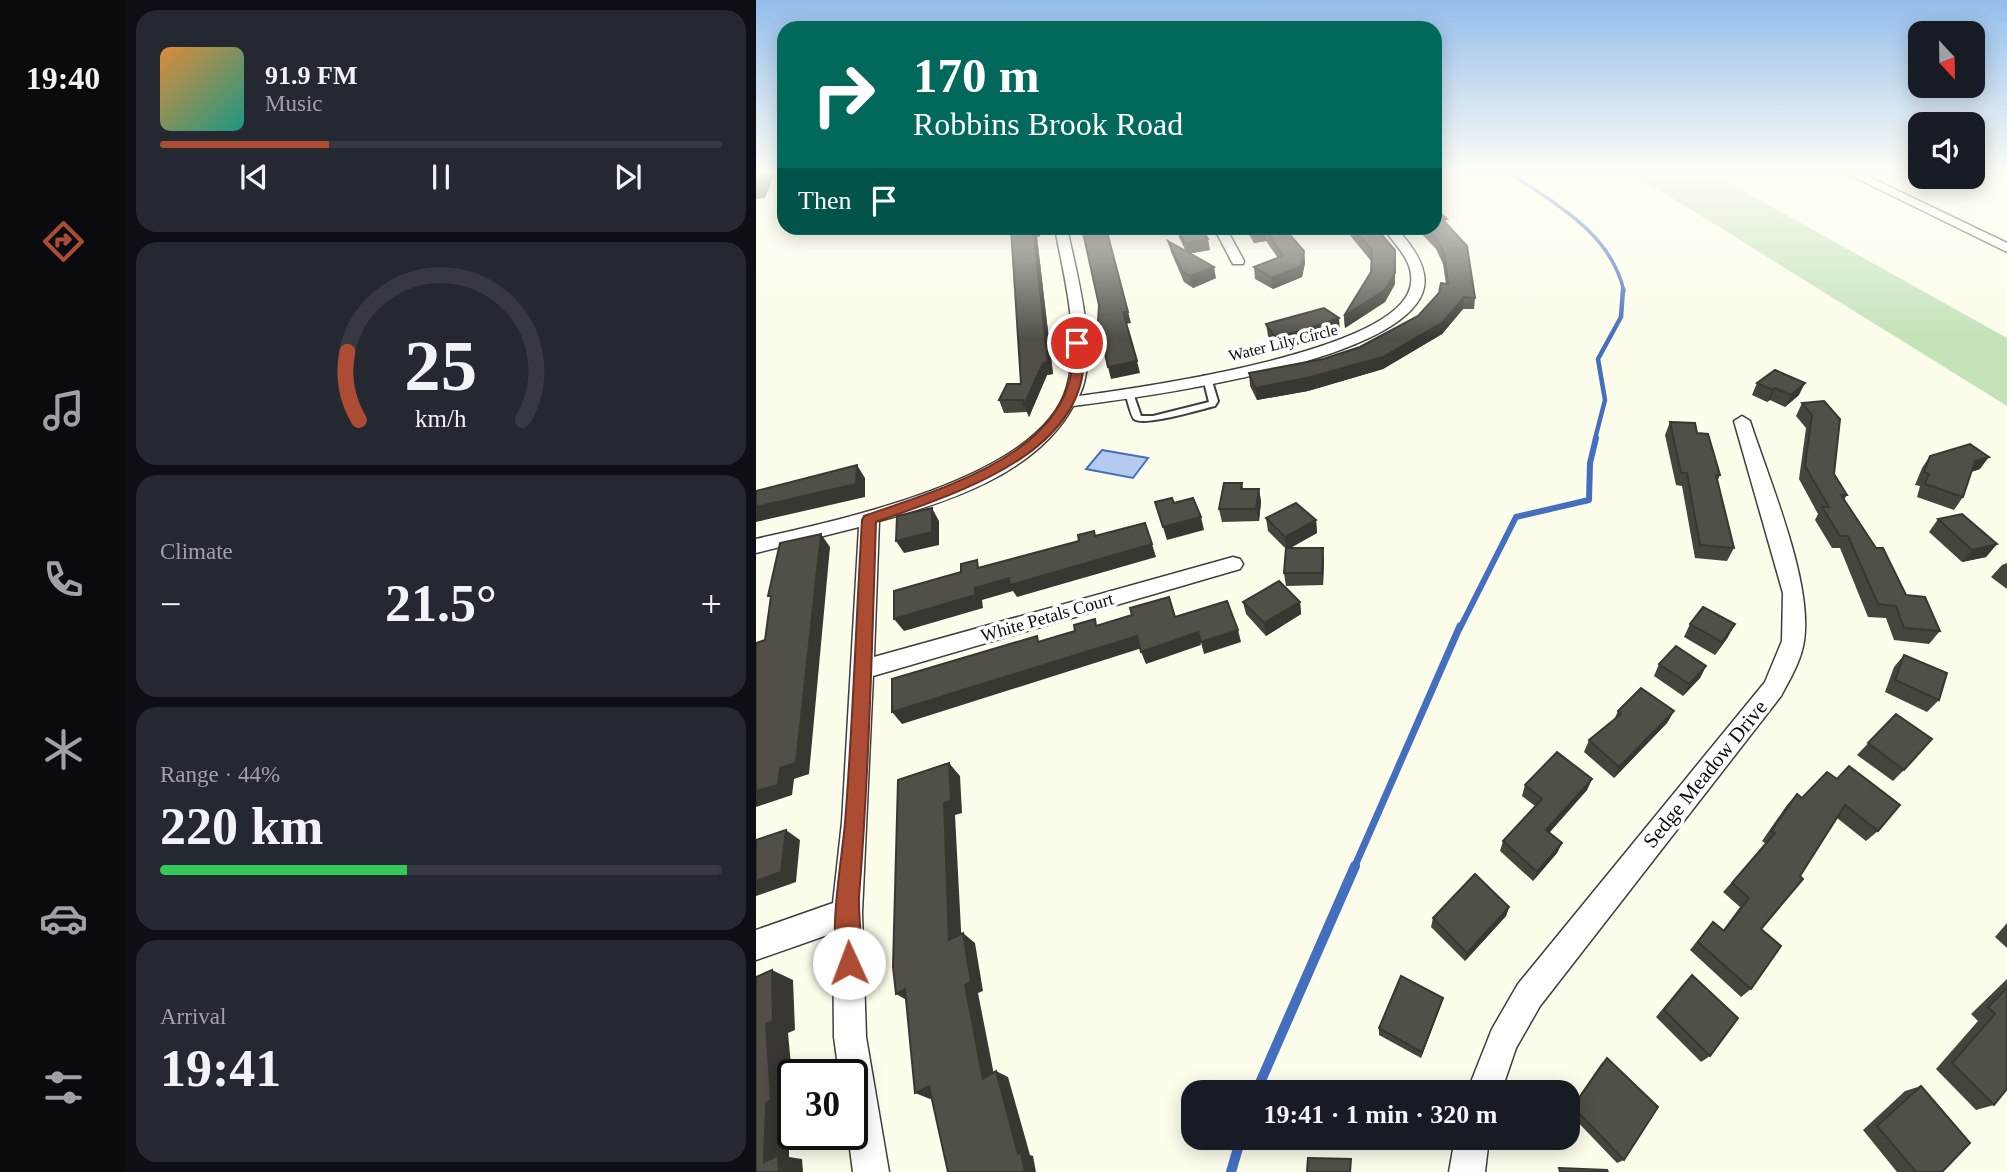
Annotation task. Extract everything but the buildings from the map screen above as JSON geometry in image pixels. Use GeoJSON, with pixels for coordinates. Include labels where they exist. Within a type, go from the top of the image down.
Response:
{"type":"FeatureCollection","features":[{"type":"Feature","properties":{"kind":"street"},"geometry":{"type":"LineString","coordinates":[[1965,228],[2007,248]]}},
{"type":"Feature","properties":{"kind":"street"},"geometry":{"type":"LineString","coordinates":[[756,546],[869,520],[949,491],[987,473],[1041,437],[1063,413],[1069,402],[1080,363],[1062,235]]}},
{"type":"Feature","properties":{"kind":"street"},"geometry":{"type":"LineString","coordinates":[[1224,235],[1238,261]]}},
{"type":"Feature","properties":{"kind":"street","name":"Water Lily Circle"},"geometry":{"type":"LineString","coordinates":[[1069,402],[1207,378],[1319,353],[1368,335],[1390,321],[1411,302],[1418,278],[1410,250],[1396,235]]}},
{"type":"Feature","properties":{"kind":"street","name":"Sedge Meadow Drive"},"geometry":{"type":"LineString","coordinates":[[1488,1080],[1503,1040],[1529,995],[1773,688],[1786,665],[1793,640],[1794,593],[1742,421]]}},
{"type":"Feature","properties":{"kind":"street"},"geometry":{"type":"LineString","coordinates":[[869,520],[855,822],[847,913],[850,1037],[871,1172]]}},
{"type":"Feature","properties":{"kind":"street","name":"White Petals Court"},"geometry":{"type":"LineString","coordinates":[[862,670],[1233,564]]}},
{"type":"Feature","properties":{"kind":"street"},"geometry":{"type":"LineString","coordinates":[[756,944],[847,913]]}},
{"type":"Feature","properties":{"kind":"street"},"geometry":{"type":"LineString","coordinates":[[1467,1172],[1470,1150]]}},
{"type":"Feature","properties":{"kind":"lane"},"geometry":{"type":"LineString","coordinates":[[1129,393],[1139,418],[1153,419],[1212,404],[1214,401],[1207,378]]}},
{"type":"Feature","properties":{"kind":"green space"},"geometry":{"type":"Polygon","coordinates":[[[1720,228],[1809,228],[2007,338],[2007,406],[1720,228]]]}},
{"type":"Feature","properties":{"kind":"water"},"geometry":{"type":"Polygon","coordinates":[[[1102,450],[1148,458],[1133,478],[1086,469],[1102,450]]]}},
{"type":"Feature","properties":{"kind":"waterway"},"geometry":{"type":"LineString","coordinates":[[1585,228],[1607,252],[1624,291]]}},
{"type":"Feature","properties":{"kind":"waterway"},"geometry":{"type":"LineString","coordinates":[[1595,439],[1605,400],[1598,359],[1621,317],[1623,289]]}},
{"type":"Feature","properties":{"kind":"waterway"},"geometry":{"type":"LineString","coordinates":[[1460,628],[1516,517],[1589,500],[1590,463],[1596,438]]}},
{"type":"Feature","properties":{"kind":"waterway"},"geometry":{"type":"LineString","coordinates":[[1354,868],[1460,626]]}},
{"type":"Feature","properties":{"kind":"waterway"},"geometry":{"type":"LineString","coordinates":[[1261,1080],[1355,866]]}},
{"type":"Feature","properties":{"kind":"waterway"},"geometry":{"type":"LineString","coordinates":[[1231,1172],[1237,1150]]}},
{"type":"Feature","properties":{"kind":"route"},"geometry":{"type":"LineString","coordinates":[[849,963],[847,913],[855,822],[869,520],[962,486],[1018,454],[1041,437],[1063,413],[1074,392],[1080,363],[1077,343]]}}]}
